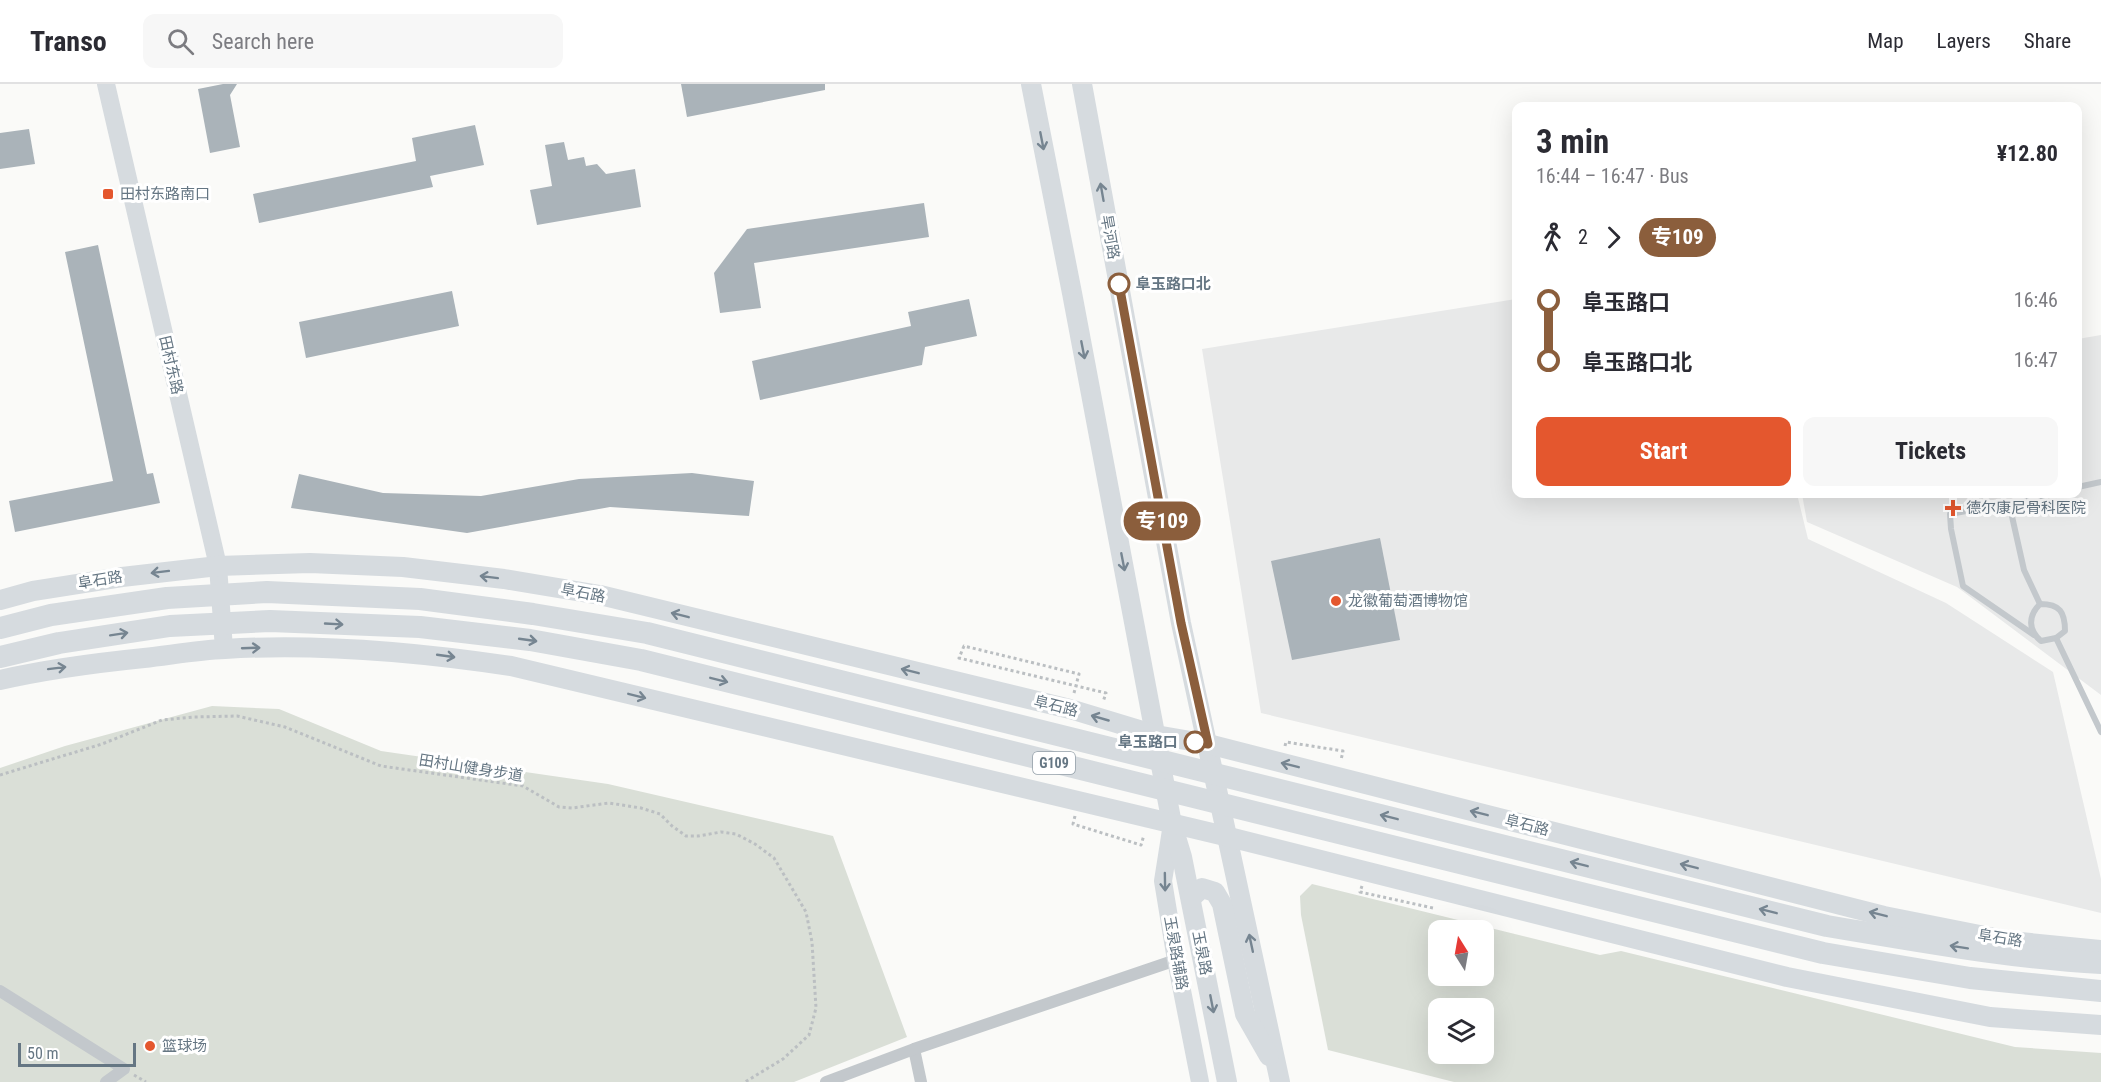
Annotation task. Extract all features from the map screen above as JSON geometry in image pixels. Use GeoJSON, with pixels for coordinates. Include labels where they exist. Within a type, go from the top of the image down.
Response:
{"type":"FeatureCollection","features":[{"type":"Feature","properties":{"kind":"highway","name":"阜石路"},"geometry":{"type":"LineString","coordinates":[[0,628],[51,615],[167,598],[267,592],[420,599],[533,614],[647,633],[1827,926],[1971,949],[2064,961],[2101,963]]}},
{"type":"Feature","properties":{"kind":"highway","name":"G109"},"geometry":{"type":"LineString","coordinates":[[0,657],[59,643],[170,626],[270,621],[420,627],[530,640],[641,660],[1824,952],[1970,978],[2101,991]]}},
{"type":"Feature","properties":{"kind":"main road"},"geometry":{"type":"LineString","coordinates":[[1031,84],[1156,735]]}},
{"type":"Feature","properties":{"kind":"main road","name":"旱河路"},"geometry":{"type":"LineString","coordinates":[[1082,84],[1181,623],[1229,837]]}},
{"type":"Feature","properties":{"kind":"main road","name":"阜石路"},"geometry":{"type":"LineString","coordinates":[[0,600],[33,591],[123,577],[218,566],[310,563],[403,567],[504,579],[590,594],[1058,706],[1156,735],[1208,744],[1884,916],[2010,941],[2101,950]]}},
{"type":"Feature","properties":{"kind":"main road"},"geometry":{"type":"LineString","coordinates":[[0,680],[44,669],[224,649],[289,647],[424,654],[511,666],[1229,837],[1787,977],[1990,1017],[2101,1025]]}},
{"type":"Feature","properties":{"kind":"main road","name":"玉泉路"},"geometry":{"type":"LineString","coordinates":[[1156,735],[1172,824],[1191,898],[1227,1082]]}},
{"type":"Feature","properties":{"kind":"main road"},"geometry":{"type":"LineString","coordinates":[[1229,837],[1279,1077]]}},
{"type":"Feature","properties":{"kind":"main road"},"geometry":{"type":"LineString","coordinates":[[1191,898],[1203,888],[1215,892],[1222,904],[1245,1014],[1279,1077]]}},
{"type":"Feature","properties":{"kind":"street","name":"田村东路"},"geometry":{"type":"LineString","coordinates":[[106,84],[218,566],[224,649]]}},
{"type":"Feature","properties":{"kind":"street","name":"玉泉路辅路"},"geometry":{"type":"LineString","coordinates":[[1172,824],[1163,881],[1200,1082]]}},
{"type":"Feature","properties":{"kind":"street"},"geometry":{"type":"LineString","coordinates":[[826,1082],[914,1049],[1176,960]]}},
{"type":"Feature","properties":{"kind":"street"},"geometry":{"type":"LineString","coordinates":[[0,991],[124,1069],[106,1082]]}},
{"type":"Feature","properties":{"kind":"street"},"geometry":{"type":"LineString","coordinates":[[914,1049],[921,1082]]}},
{"type":"Feature","properties":{"kind":"lane"},"geometry":{"type":"LineString","coordinates":[[2082,486],[2101,482]]}},
{"type":"Feature","properties":{"kind":"lane"},"geometry":{"type":"LineString","coordinates":[[2029,498],[1950,514],[1963,586],[2041,641],[2056,638],[2066,631],[2065,618],[2060,609],[2051,604],[2040,604],[2034,610],[2031,618],[2030,627],[2034,635]]}},
{"type":"Feature","properties":{"kind":"lane"},"geometry":{"type":"LineString","coordinates":[[2009,502],[2024,570],[2040,604]]}},
{"type":"Feature","properties":{"kind":"lane"},"geometry":{"type":"LineString","coordinates":[[2056,638],[2101,732]]}},
{"type":"Feature","properties":{"kind":"path"},"geometry":{"type":"LineString","coordinates":[[1079,674],[964,646],[959,658],[1106,693],[1101,711]]}},
{"type":"Feature","properties":{"kind":"path","name":"田村山健身步道"},"geometry":{"type":"LineString","coordinates":[[0,776],[102,744],[162,720],[237,716],[285,728],[381,766],[523,786],[559,807],[572,808],[609,803],[641,808],[660,814],[686,837],[721,832],[736,834],[774,858],[806,912],[813,942],[816,1008],[809,1035],[783,1059],[745,1082]]}},
{"type":"Feature","properties":{"kind":"shaded area"},"geometry":{"type":"Polygon","coordinates":[[[1512,300],[1512,498],[1798,498],[1808,539],[1946,603],[2053,672],[2101,879],[2101,913],[1261,713],[1202,349],[1512,300]]]}},
{"type":"Feature","properties":{"kind":"shaded area","name":"德尔康尼骨科医院"},"geometry":{"type":"Polygon","coordinates":[[[2101,335],[2101,695],[1957,587],[1807,522],[1803,498],[2082,498],[2082,338],[2101,335]]]}},
{"type":"Feature","properties":{"kind":"shaded area"},"geometry":{"type":"Polygon","coordinates":[[[212,706],[279,709],[381,751],[608,784],[833,836],[907,1037],[794,1082],[0,1082],[0,768],[65,746],[212,706]]]}},
{"type":"Feature","properties":{"kind":"shaded area"},"geometry":{"type":"Polygon","coordinates":[[[1312,884],[1458,920],[1428,920],[1428,986],[1494,986],[1494,929],[1600,955],[1621,951],[2015,1047],[2101,1053],[2101,1082],[1454,1082],[1328,1050],[1301,915],[1300,896],[1312,884]]]}},
{"type":"Feature","properties":{"kind":"building"},"geometry":{"type":"Polygon","coordinates":[[[237,84],[230,95],[240,147],[210,153],[198,89],[237,84]]]}},
{"type":"Feature","properties":{"kind":"building"},"geometry":{"type":"Polygon","coordinates":[[[681,84],[825,84],[825,90],[687,117],[681,84]]]}},
{"type":"Feature","properties":{"kind":"building"},"geometry":{"type":"Polygon","coordinates":[[[475,125],[484,165],[430,176],[433,187],[259,223],[253,194],[416,161],[412,138],[475,125]]]}},
{"type":"Feature","properties":{"kind":"building"},"geometry":{"type":"Polygon","coordinates":[[[29,129],[35,164],[0,169],[0,133],[29,129]]]}},
{"type":"Feature","properties":{"kind":"building"},"geometry":{"type":"Polygon","coordinates":[[[564,142],[568,160],[584,157],[586,166],[597,164],[606,174],[635,169],[641,207],[537,225],[530,190],[552,186],[545,145],[564,142]]]}},
{"type":"Feature","properties":{"kind":"building"},"geometry":{"type":"Polygon","coordinates":[[[924,203],[929,237],[754,263],[761,308],[720,313],[714,273],[747,229],[924,203]]]}},
{"type":"Feature","properties":{"kind":"building"},"geometry":{"type":"Polygon","coordinates":[[[98,245],[147,474],[153,473],[160,503],[15,532],[9,501],[113,481],[65,252],[98,245]]]}},
{"type":"Feature","properties":{"kind":"building"},"geometry":{"type":"Polygon","coordinates":[[[452,291],[459,326],[306,358],[299,322],[452,291]]]}},
{"type":"Feature","properties":{"kind":"building"},"geometry":{"type":"Polygon","coordinates":[[[969,299],[977,336],[925,347],[922,365],[760,400],[752,361],[911,326],[908,312],[969,299]]]}},
{"type":"Feature","properties":{"kind":"building"},"geometry":{"type":"Polygon","coordinates":[[[692,473],[754,481],[749,516],[610,507],[467,533],[291,508],[299,474],[383,493],[481,496],[579,479],[692,473]]]}},
{"type":"Feature","properties":{"kind":"building","name":"龙徽葡萄酒博物馆"},"geometry":{"type":"Polygon","coordinates":[[[1380,538],[1400,640],[1292,660],[1271,561],[1380,538]]]}},
{"type":"Feature","properties":{"kind":"bus line","name":"专109"},"geometry":{"type":"LineString","coordinates":[[1119,284],[1181,623],[1208,744],[1195,742]]}},
{"type":"Feature","properties":{"kind":"place","name":"田村东路南口"},"geometry":{"type":"Point","coordinates":[108,194]}},
{"type":"Feature","properties":{"kind":"place","name":"阜玉路口北"},"geometry":{"type":"Point","coordinates":[1119,284]}},
{"type":"Feature","properties":{"kind":"place","name":"德尔康尼骨科医院"},"geometry":{"type":"Point","coordinates":[1953,508]}},
{"type":"Feature","properties":{"kind":"place","name":"龙徽葡萄酒博物馆"},"geometry":{"type":"Point","coordinates":[1336,601]}},
{"type":"Feature","properties":{"kind":"place","name":"阜玉路口"},"geometry":{"type":"Point","coordinates":[1195,742]}},
{"type":"Feature","properties":{"kind":"place","name":"篮球场"},"geometry":{"type":"Point","coordinates":[150,1046]}}]}
